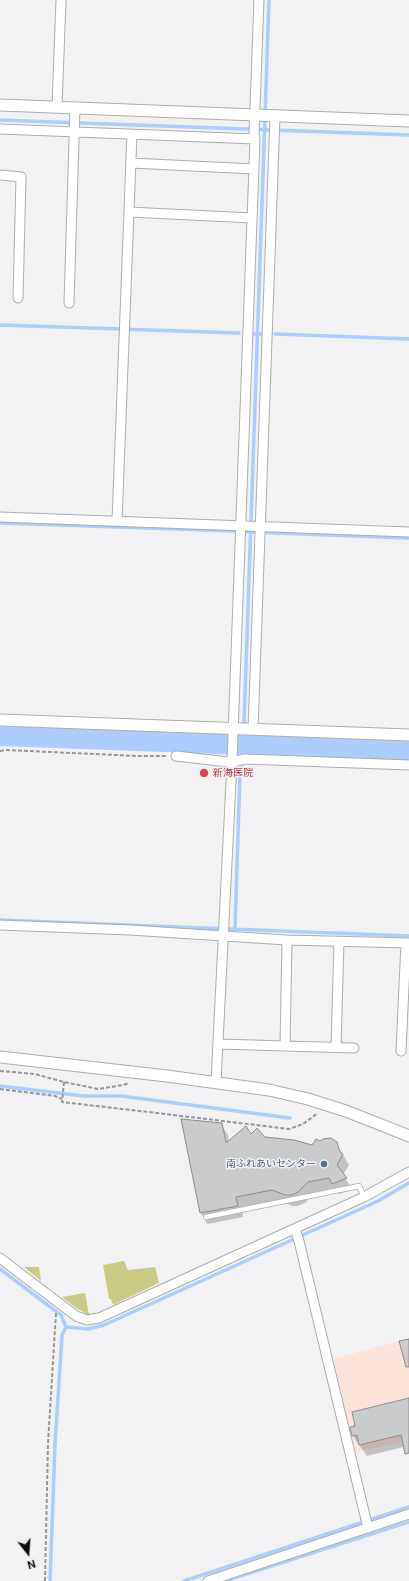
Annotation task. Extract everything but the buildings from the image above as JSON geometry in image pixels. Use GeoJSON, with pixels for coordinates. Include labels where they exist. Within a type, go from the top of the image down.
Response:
{"type":"FeatureCollection","features":[{"type":"Feature","properties":{"kind":"street"},"geometry":{"type":"LineString","coordinates":[[57,107],[61,0]]}},
{"type":"Feature","properties":{"kind":"street"},"geometry":{"type":"LineString","coordinates":[[216,1082],[219,1044],[232,733],[254,528],[264,124],[259,0]]}},
{"type":"Feature","properties":{"kind":"street"},"geometry":{"type":"LineString","coordinates":[[0,106],[57,107],[75,121],[132,134],[264,124]]}},
{"type":"Feature","properties":{"kind":"street"},"geometry":{"type":"LineString","coordinates":[[69,302],[75,121]]}},
{"type":"Feature","properties":{"kind":"street"},"geometry":{"type":"LineString","coordinates":[[0,129],[75,121],[264,124],[409,121]]}},
{"type":"Feature","properties":{"kind":"street"},"geometry":{"type":"LineString","coordinates":[[254,729],[252,218],[254,169],[264,124]]}},
{"type":"Feature","properties":{"kind":"street"},"geometry":{"type":"LineString","coordinates":[[117,521],[132,134]]}},
{"type":"Feature","properties":{"kind":"street"},"geometry":{"type":"LineString","coordinates":[[131,163],[254,169]]}},
{"type":"Feature","properties":{"kind":"street"},"geometry":{"type":"LineString","coordinates":[[0,175],[21,177],[18,298]]}},
{"type":"Feature","properties":{"kind":"street"},"geometry":{"type":"LineString","coordinates":[[129,212],[252,218]]}},
{"type":"Feature","properties":{"kind":"street"},"geometry":{"type":"LineString","coordinates":[[0,517],[254,528],[409,532]]}},
{"type":"Feature","properties":{"kind":"street"},"geometry":{"type":"LineString","coordinates":[[0,720],[232,733],[254,729],[409,735]]}},
{"type":"Feature","properties":{"kind":"street"},"geometry":{"type":"LineString","coordinates":[[176,756],[409,765]]}},
{"type":"Feature","properties":{"kind":"street"},"geometry":{"type":"LineString","coordinates":[[0,926],[224,930],[287,940],[408,943],[401,1051]]}},
{"type":"Feature","properties":{"kind":"street"},"geometry":{"type":"LineString","coordinates":[[285,1046],[287,940]]}},
{"type":"Feature","properties":{"kind":"street"},"geometry":{"type":"LineString","coordinates":[[336,1048],[339,942]]}},
{"type":"Feature","properties":{"kind":"street"},"geometry":{"type":"LineString","coordinates":[[219,1044],[354,1048]]}},
{"type":"Feature","properties":{"kind":"street"},"geometry":{"type":"LineString","coordinates":[[0,1057],[216,1082],[270,1090],[308,1099],[346,1111],[409,1136]]}},
{"type":"Feature","properties":{"kind":"street"},"geometry":{"type":"LineString","coordinates":[[0,1258],[76,1316],[87,1320],[99,1318],[297,1235],[409,1172]]}},
{"type":"Feature","properties":{"kind":"street"},"geometry":{"type":"LineString","coordinates":[[297,1235],[367,1523]]}},
{"type":"Feature","properties":{"kind":"street"},"geometry":{"type":"LineString","coordinates":[[208,1581],[367,1523],[409,1514]]}},
{"type":"Feature","properties":{"kind":"lane"},"geometry":{"type":"LineString","coordinates":[[206,1217],[359,1186],[364,1197]]}},
{"type":"Feature","properties":{"kind":"path"},"geometry":{"type":"LineString","coordinates":[[0,751],[176,756]]}},
{"type":"Feature","properties":{"kind":"path"},"geometry":{"type":"LineString","coordinates":[[0,1071],[35,1074],[64,1082],[98,1088],[112,1087],[129,1083]]}},
{"type":"Feature","properties":{"kind":"path"},"geometry":{"type":"LineString","coordinates":[[64,1082],[62,1102],[289,1129],[303,1124],[319,1112]]}},
{"type":"Feature","properties":{"kind":"path"},"geometry":{"type":"LineString","coordinates":[[0,1089],[63,1097]]}},
{"type":"Feature","properties":{"kind":"path"},"geometry":{"type":"LineString","coordinates":[[45,1581],[48,1443],[55,1315]]}},
{"type":"Feature","properties":{"kind":"shaded area"},"geometry":{"type":"Polygon","coordinates":[[[409,1338],[400,1341],[409,1351],[409,1398],[352,1412],[355,1426],[350,1427],[352,1436],[357,1435],[360,1445],[401,1435],[409,1440],[355,1453],[333,1359],[409,1338]]]}},
{"type":"Feature","properties":{"kind":"green space"},"geometry":{"type":"Polygon","coordinates":[[[124,1261],[128,1270],[155,1267],[159,1283],[113,1305],[111,1299],[109,1299],[103,1265],[124,1261]]]}},
{"type":"Feature","properties":{"kind":"green space"},"geometry":{"type":"Polygon","coordinates":[[[24,1267],[39,1267],[41,1281],[24,1267]]]}},
{"type":"Feature","properties":{"kind":"green space"},"geometry":{"type":"Polygon","coordinates":[[[85,1293],[89,1315],[76,1308],[62,1297],[85,1293]]]}},
{"type":"Feature","properties":{"kind":"waterway"},"geometry":{"type":"LineString","coordinates":[[244,723],[269,0]]}},
{"type":"Feature","properties":{"kind":"waterway"},"geometry":{"type":"LineString","coordinates":[[0,120],[409,135]]}},
{"type":"Feature","properties":{"kind":"waterway"},"geometry":{"type":"LineString","coordinates":[[0,325],[239,333]]}},
{"type":"Feature","properties":{"kind":"waterway"},"geometry":{"type":"LineString","coordinates":[[253,334],[261,334]]}},
{"type":"Feature","properties":{"kind":"waterway"},"geometry":{"type":"LineString","coordinates":[[275,334],[409,339]]}},
{"type":"Feature","properties":{"kind":"waterway"},"geometry":{"type":"LineString","coordinates":[[0,523],[234,531]]}},
{"type":"Feature","properties":{"kind":"waterway"},"geometry":{"type":"LineString","coordinates":[[248,532],[409,538]]}},
{"type":"Feature","properties":{"kind":"waterway"},"geometry":{"type":"LineString","coordinates":[[0,736],[409,751]]}},
{"type":"Feature","properties":{"kind":"waterway"},"geometry":{"type":"LineString","coordinates":[[245,746],[246,739]]}},
{"type":"Feature","properties":{"kind":"waterway"},"geometry":{"type":"LineString","coordinates":[[242,754],[243,745]]}},
{"type":"Feature","properties":{"kind":"waterway"},"geometry":{"type":"LineString","coordinates":[[235,929],[240,773],[242,765]]}},
{"type":"Feature","properties":{"kind":"waterway"},"geometry":{"type":"LineString","coordinates":[[0,920],[409,936]]}},
{"type":"Feature","properties":{"kind":"waterway"},"geometry":{"type":"LineString","coordinates":[[0,1086],[83,1096],[121,1096],[290,1118]]}},
{"type":"Feature","properties":{"kind":"waterway"},"geometry":{"type":"LineString","coordinates":[[50,1581],[55,1444],[62,1335],[66,1327],[88,1329],[104,1325],[378,1201],[409,1183]]}},
{"type":"Feature","properties":{"kind":"waterway"},"geometry":{"type":"LineString","coordinates":[[0,1269],[61,1315],[66,1327]]}},
{"type":"Feature","properties":{"kind":"waterway"},"geometry":{"type":"LineString","coordinates":[[184,1581],[409,1507]]}},
{"type":"Feature","properties":{"kind":"waterway"},"geometry":{"type":"LineString","coordinates":[[225,1581],[409,1522]]}},
{"type":"Feature","properties":{"kind":"place","name":"新海医院"},"geometry":{"type":"Point","coordinates":[204,773]}},
{"type":"Feature","properties":{"kind":"place","name":"南ふれあいセンター"},"geometry":{"type":"Point","coordinates":[324,1164]}}]}
